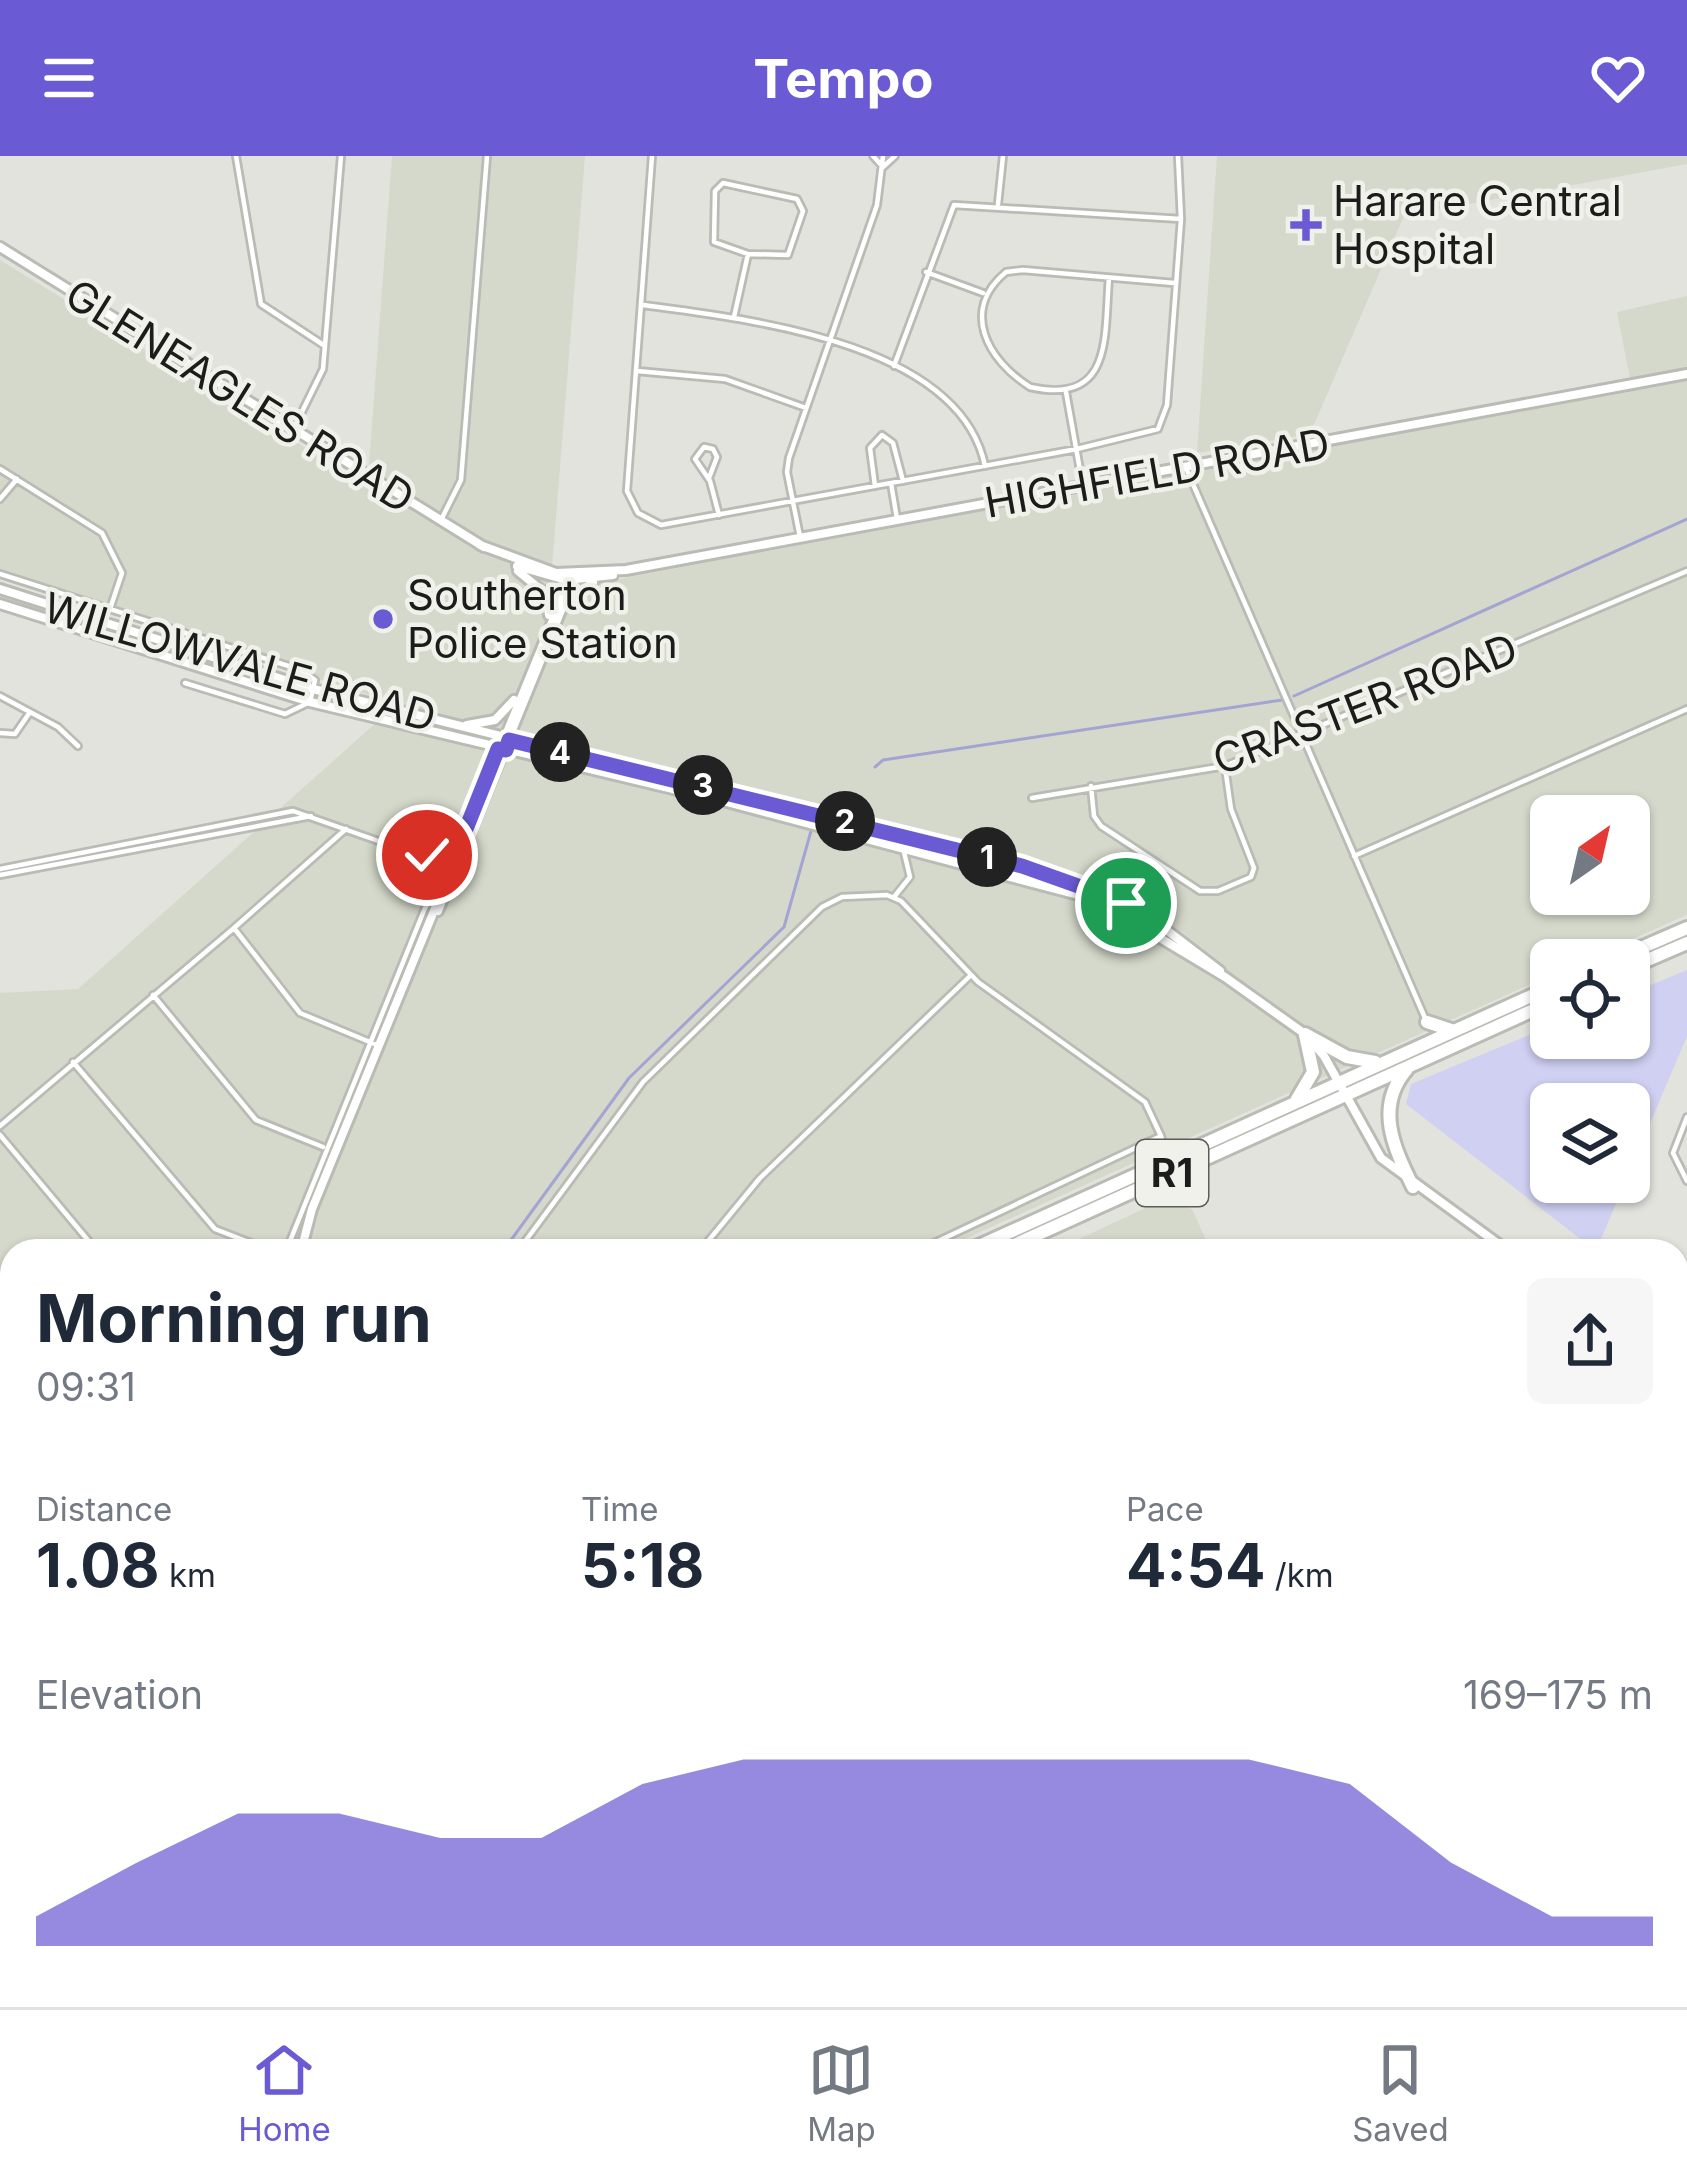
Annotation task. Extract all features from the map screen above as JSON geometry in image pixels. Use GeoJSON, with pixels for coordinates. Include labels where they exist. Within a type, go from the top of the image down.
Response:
{"type":"FeatureCollection","features":[{"type":"Feature","properties":{"kind":"highway"},"geometry":{"type":"LineString","coordinates":[[1650,944],[1687,928]]}},
{"type":"Feature","properties":{"kind":"highway"},"geometry":{"type":"LineString","coordinates":[[1650,959],[1687,943]]}},
{"type":"Feature","properties":{"kind":"highway","name":"R1"},"geometry":{"type":"LineString","coordinates":[[994,1239],[1296,1100],[1412,1064],[1454,1030],[1530,996]]}},
{"type":"Feature","properties":{"kind":"highway","name":"R1"},"geometry":{"type":"LineString","coordinates":[[1040,1239],[1388,1061],[1482,1032],[1530,1011]]}},
{"type":"Feature","properties":{"kind":"highway"},"geometry":{"type":"LineString","coordinates":[[1427,1022],[1454,1030]]}},
{"type":"Feature","properties":{"kind":"highway"},"geometry":{"type":"LineString","coordinates":[[1305,1034],[1358,1061],[1388,1061]]}},
{"type":"Feature","properties":{"kind":"highway"},"geometry":{"type":"LineString","coordinates":[[1296,1100],[1313,1072],[1305,1034]]}},
{"type":"Feature","properties":{"kind":"highway"},"geometry":{"type":"LineString","coordinates":[[1412,1064],[1396,1085],[1388,1114],[1395,1151],[1413,1187]]}},
{"type":"Feature","properties":{"kind":"street"},"geometry":{"type":"LineString","coordinates":[[236,156],[261,304],[325,346]]}},
{"type":"Feature","properties":{"kind":"street"},"geometry":{"type":"LineString","coordinates":[[294,428],[320,376],[341,156]]}},
{"type":"Feature","properties":{"kind":"street"},"geometry":{"type":"LineString","coordinates":[[441,520],[461,481],[487,156]]}},
{"type":"Feature","properties":{"kind":"street"},"geometry":{"type":"LineString","coordinates":[[652,156],[627,491],[630,505],[647,520],[668,524],[1148,434],[1162,422],[1181,219],[1179,157]]}},
{"type":"Feature","properties":{"kind":"street"},"geometry":{"type":"LineString","coordinates":[[873,156],[883,167]]}},
{"type":"Feature","properties":{"kind":"street"},"geometry":{"type":"LineString","coordinates":[[800,537],[787,467],[878,205],[883,156]]}},
{"type":"Feature","properties":{"kind":"street"},"geometry":{"type":"LineString","coordinates":[[883,167],[895,156]]}},
{"type":"Feature","properties":{"kind":"street"},"geometry":{"type":"LineString","coordinates":[[998,204],[1003,156]]}},
{"type":"Feature","properties":{"kind":"street"},"geometry":{"type":"LineString","coordinates":[[723,183],[789,196],[802,205],[788,255],[778,259],[748,254],[718,246],[710,238],[715,191],[723,183]]}},
{"type":"Feature","properties":{"kind":"street"},"geometry":{"type":"LineString","coordinates":[[895,366],[948,210],[961,202],[1181,219]]}},
{"type":"Feature","properties":{"kind":"street","name":"GLENEAGLES ROAD"},"geometry":{"type":"LineString","coordinates":[[0,247],[507,561],[571,579]]}},
{"type":"Feature","properties":{"kind":"street"},"geometry":{"type":"LineString","coordinates":[[734,317],[748,254]]}},
{"type":"Feature","properties":{"kind":"street"},"geometry":{"type":"LineString","coordinates":[[1109,278],[1100,365],[1090,380],[1066,390],[1030,387],[997,357],[979,323],[985,294],[1010,271],[1109,278],[1174,283]]}},
{"type":"Feature","properties":{"kind":"street"},"geometry":{"type":"LineString","coordinates":[[926,272],[985,294]]}},
{"type":"Feature","properties":{"kind":"street"},"geometry":{"type":"LineString","coordinates":[[643,304],[734,317],[895,366],[940,390],[977,436],[985,466]]}},
{"type":"Feature","properties":{"kind":"street"},"geometry":{"type":"LineString","coordinates":[[638,371],[717,377],[807,408]]}},
{"type":"Feature","properties":{"kind":"street","name":"HIGHFIELD ROAD"},"geometry":{"type":"LineString","coordinates":[[571,579],[1687,374]]}},
{"type":"Feature","properties":{"kind":"street"},"geometry":{"type":"LineString","coordinates":[[1066,390],[1083,487]]}},
{"type":"Feature","properties":{"kind":"street"},"geometry":{"type":"LineString","coordinates":[[875,487],[870,448],[882,435],[893,443],[902,482]]}},
{"type":"Feature","properties":{"kind":"street"},"geometry":{"type":"LineString","coordinates":[[709,478],[717,457],[713,449],[704,447],[695,459],[709,478],[719,515]]}},
{"type":"Feature","properties":{"kind":"street"},"geometry":{"type":"LineString","coordinates":[[1186,468],[1438,1044]]}},
{"type":"Feature","properties":{"kind":"street"},"geometry":{"type":"LineString","coordinates":[[0,469],[109,540],[122,573],[109,611]]}},
{"type":"Feature","properties":{"kind":"street"},"geometry":{"type":"LineString","coordinates":[[0,500],[17,479]]}},
{"type":"Feature","properties":{"kind":"street"},"geometry":{"type":"LineString","coordinates":[[891,483],[897,520]]}},
{"type":"Feature","properties":{"kind":"street","name":"GLENEAGLES ROAD"},"geometry":{"type":"LineString","coordinates":[[480,545],[571,579]]}},
{"type":"Feature","properties":{"kind":"street"},"geometry":{"type":"LineString","coordinates":[[507,561],[545,594],[549,622]]}},
{"type":"Feature","properties":{"kind":"street","name":"HIGHFIELD ROAD"},"geometry":{"type":"LineString","coordinates":[[571,579],[599,579],[626,570]]}},
{"type":"Feature","properties":{"kind":"street","name":"CRASTER ROAD"},"geometry":{"type":"LineString","coordinates":[[1032,798],[1225,766],[1687,572]]}},
{"type":"Feature","properties":{"kind":"street"},"geometry":{"type":"LineString","coordinates":[[0,574],[314,676],[310,702],[296,712],[263,711],[185,683]]}},
{"type":"Feature","properties":{"kind":"street"},"geometry":{"type":"LineString","coordinates":[[504,744],[571,579]]}},
{"type":"Feature","properties":{"kind":"street"},"geometry":{"type":"LineString","coordinates":[[304,1239],[312,1209],[494,772],[549,622],[571,579]]}},
{"type":"Feature","properties":{"kind":"street"},"geometry":{"type":"LineString","coordinates":[[561,611],[599,579]]}},
{"type":"Feature","properties":{"kind":"street","name":"WILLOWVALE ROAD"},"geometry":{"type":"LineString","coordinates":[[0,590],[313,689],[459,726],[527,755],[1097,900],[1226,976],[1305,1034],[1372,1147],[1413,1187],[1490,1239]]}},
{"type":"Feature","properties":{"kind":"street","name":"WILLOWVALE ROAD"},"geometry":{"type":"LineString","coordinates":[[0,604],[310,702],[478,744],[537,747],[1084,884],[1147,915],[1203,953],[1226,976]]}},
{"type":"Feature","properties":{"kind":"street"},"geometry":{"type":"LineString","coordinates":[[459,726],[495,720],[522,689]]}},
{"type":"Feature","properties":{"kind":"street"},"geometry":{"type":"LineString","coordinates":[[0,696],[78,746]]}},
{"type":"Feature","properties":{"kind":"street"},"geometry":{"type":"LineString","coordinates":[[1354,856],[1687,710]]}},
{"type":"Feature","properties":{"kind":"street"},"geometry":{"type":"LineString","coordinates":[[0,733],[15,734],[30,712]]}},
{"type":"Feature","properties":{"kind":"street"},"geometry":{"type":"LineString","coordinates":[[519,714],[520,731],[537,747]]}},
{"type":"Feature","properties":{"kind":"street"},"geometry":{"type":"LineString","coordinates":[[478,744],[494,772]]}},
{"type":"Feature","properties":{"kind":"street"},"geometry":{"type":"LineString","coordinates":[[431,923],[462,839],[494,772],[527,755]]}},
{"type":"Feature","properties":{"kind":"street"},"geometry":{"type":"LineString","coordinates":[[1091,786],[1094,816],[1101,826],[1200,891],[1218,891],[1251,877],[1254,868],[1231,809],[1225,766]]}},
{"type":"Feature","properties":{"kind":"street"},"geometry":{"type":"LineString","coordinates":[[0,872],[284,811],[317,815],[421,856],[436,868],[442,887]]}},
{"type":"Feature","properties":{"kind":"street"},"geometry":{"type":"LineString","coordinates":[[0,1126],[347,827]]}},
{"type":"Feature","properties":{"kind":"street"},"geometry":{"type":"LineString","coordinates":[[421,856],[462,839]]}},
{"type":"Feature","properties":{"kind":"street"},"geometry":{"type":"LineString","coordinates":[[902,847],[912,868]]}},
{"type":"Feature","properties":{"kind":"street"},"geometry":{"type":"LineString","coordinates":[[894,897],[922,852]]}},
{"type":"Feature","properties":{"kind":"street"},"geometry":{"type":"LineString","coordinates":[[527,1239],[643,1082],[822,908],[842,897],[894,897],[971,975],[1141,1098],[1167,1160]]}},
{"type":"Feature","properties":{"kind":"street"},"geometry":{"type":"LineString","coordinates":[[291,1239],[425,908],[430,901],[436,902]]}},
{"type":"Feature","properties":{"kind":"street"},"geometry":{"type":"LineString","coordinates":[[233,928],[300,1013],[382,1046]]}},
{"type":"Feature","properties":{"kind":"street"},"geometry":{"type":"LineString","coordinates":[[710,1239],[760,1178],[971,975]]}},
{"type":"Feature","properties":{"kind":"street"},"geometry":{"type":"LineString","coordinates":[[152,995],[256,1120],[325,1148]]}},
{"type":"Feature","properties":{"kind":"street"},"geometry":{"type":"LineString","coordinates":[[74,1062],[215,1228],[242,1239]]}},
{"type":"Feature","properties":{"kind":"street"},"geometry":{"type":"LineString","coordinates":[[1686,1178],[1673,1154],[1687,1117]]}},
{"type":"Feature","properties":{"kind":"street"},"geometry":{"type":"LineString","coordinates":[[0,1135],[87,1239]]}},
{"type":"Feature","properties":{"kind":"street"},"geometry":{"type":"LineString","coordinates":[[942,1239],[1160,1136]]}},
{"type":"Feature","properties":{"kind":"shaded area"},"geometry":{"type":"Polygon","coordinates":[[[392,156],[585,156],[550,592],[1632,389],[1617,312],[1687,296],[1687,915],[1633,939],[1530,939],[1530,984],[965,1239],[0,1239],[0,993],[78,989],[397,704],[0,578],[0,260],[361,482],[369,465],[392,156]]]}},
{"type":"Feature","properties":{"kind":"shaded area"},"geometry":{"type":"Polygon","coordinates":[[[1217,156],[1687,156],[1687,164],[1404,216],[1310,434],[1197,453],[1217,156]]]}},
{"type":"Feature","properties":{"kind":"shaded area"},"geometry":{"type":"Polygon","coordinates":[[[1687,970],[1687,1036],[1650,1123],[1650,1083],[1530,1083],[1530,1200],[1406,1104],[1411,1084],[1530,1035],[1530,1059],[1650,1059],[1650,985],[1687,970]]]}},
{"type":"Feature","properties":{"kind":"shaded area"},"geometry":{"type":"Polygon","coordinates":[[[1163,1200],[1192,1209],[1206,1239],[1079,1239],[1163,1200]]]}},
{"type":"Feature","properties":{"kind":"shaded area"},"geometry":{"type":"Polygon","coordinates":[[[1534,1203],[1616,1203],[1601,1239],[1580,1239],[1534,1203]]]}},
{"type":"Feature","properties":{"kind":"waterway"},"geometry":{"type":"LineString","coordinates":[[1294,696],[1687,519]]}},
{"type":"Feature","properties":{"kind":"waterway"},"geometry":{"type":"LineString","coordinates":[[875,767],[883,760],[1282,700]]}},
{"type":"Feature","properties":{"kind":"waterway"},"geometry":{"type":"LineString","coordinates":[[512,1239],[629,1078],[784,927],[811,831]]}},
{"type":"Feature","properties":{"kind":"place","name":"Harare Central Hospital"},"geometry":{"type":"Point","coordinates":[1306,225]}},
{"type":"Feature","properties":{"kind":"place","name":"Southerton Police Station"},"geometry":{"type":"Point","coordinates":[383,619]}},
{"type":"Feature","properties":{"kind":"route"},"geometry":{"type":"LineString","coordinates":[[427,855],[462,839],[498,749],[506,750],[509,740],[1022,866],[1084,884],[1126,903]]}}]}
